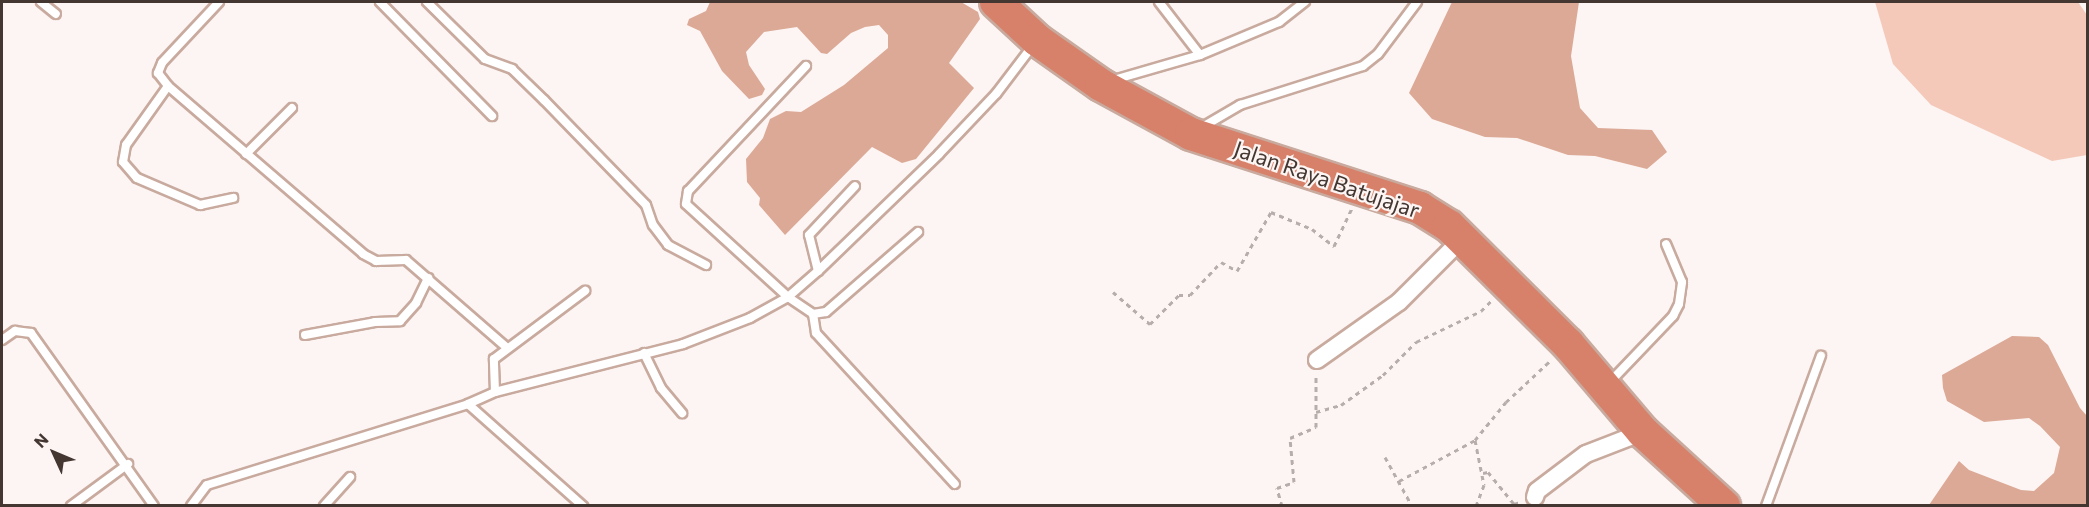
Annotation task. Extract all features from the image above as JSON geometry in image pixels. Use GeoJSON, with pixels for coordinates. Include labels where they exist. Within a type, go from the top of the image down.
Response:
{"type":"FeatureCollection","features":[{"type":"Feature","properties":{"kind":"highway","name":"Jalan Raya Batujajar"},"geometry":{"type":"LineString","coordinates":[[996,2],[1037,40],[1101,85],[1191,134],[1420,208],[1463,238],[1508,282],[1568,344],[1643,432],[1724,506]]}},
{"type":"Feature","properties":{"kind":"street"},"geometry":{"type":"LineString","coordinates":[[1317,360],[1399,302],[1463,238]]}},
{"type":"Feature","properties":{"kind":"street"},"geometry":{"type":"LineString","coordinates":[[1535,498],[1537,491],[1586,454],[1643,432]]}},
{"type":"Feature","properties":{"kind":"lane"},"geometry":{"type":"LineString","coordinates":[[41,2],[56,14]]}},
{"type":"Feature","properties":{"kind":"lane"},"geometry":{"type":"LineString","coordinates":[[219,2],[162,63],[158,73],[168,86],[363,254],[376,261],[399,257],[428,278],[506,347]]}},
{"type":"Feature","properties":{"kind":"lane"},"geometry":{"type":"LineString","coordinates":[[380,2],[492,116]]}},
{"type":"Feature","properties":{"kind":"lane"},"geometry":{"type":"LineString","coordinates":[[427,2],[485,59],[512,69],[544,100],[646,206],[653,225],[668,245],[706,265]]}},
{"type":"Feature","properties":{"kind":"lane"},"geometry":{"type":"LineString","coordinates":[[1159,2],[1200,55]]}},
{"type":"Feature","properties":{"kind":"lane"},"geometry":{"type":"LineString","coordinates":[[1101,85],[1200,55],[1279,22],[1305,2]]}},
{"type":"Feature","properties":{"kind":"lane"},"geometry":{"type":"LineString","coordinates":[[1191,134],[1240,105],[1363,66],[1377,54],[1418,2]]}},
{"type":"Feature","properties":{"kind":"lane"},"geometry":{"type":"LineString","coordinates":[[190,506],[207,486],[468,404],[495,392],[644,352],[683,344],[750,318],[788,297],[818,271],[939,154],[996,94],[1037,40]]}},
{"type":"Feature","properties":{"kind":"lane"},"geometry":{"type":"LineString","coordinates":[[806,66],[686,197],[686,204],[788,297],[813,314],[826,312],[918,232]]}},
{"type":"Feature","properties":{"kind":"lane"},"geometry":{"type":"LineString","coordinates":[[168,86],[126,145],[123,162],[137,178],[200,205],[233,198]]}},
{"type":"Feature","properties":{"kind":"lane"},"geometry":{"type":"LineString","coordinates":[[246,154],[292,108]]}},
{"type":"Feature","properties":{"kind":"lane"},"geometry":{"type":"LineString","coordinates":[[818,271],[809,235],[855,186]]}},
{"type":"Feature","properties":{"kind":"lane"},"geometry":{"type":"LineString","coordinates":[[1605,388],[1673,316],[1679,304],[1682,282],[1666,244]]}},
{"type":"Feature","properties":{"kind":"lane"},"geometry":{"type":"LineString","coordinates":[[305,335],[375,322],[400,321],[416,303],[428,278]]}},
{"type":"Feature","properties":{"kind":"lane"},"geometry":{"type":"LineString","coordinates":[[495,392],[492,365],[506,347],[585,291]]}},
{"type":"Feature","properties":{"kind":"lane"},"geometry":{"type":"LineString","coordinates":[[813,314],[816,333],[955,483]]}},
{"type":"Feature","properties":{"kind":"lane"},"geometry":{"type":"LineString","coordinates":[[2,340],[15,331],[31,333],[128,464],[154,506]]}},
{"type":"Feature","properties":{"kind":"lane"},"geometry":{"type":"LineString","coordinates":[[644,352],[661,388],[682,412]]}},
{"type":"Feature","properties":{"kind":"lane"},"geometry":{"type":"LineString","coordinates":[[1766,506],[1821,356]]}},
{"type":"Feature","properties":{"kind":"lane"},"geometry":{"type":"LineString","coordinates":[[468,404],[583,506]]}},
{"type":"Feature","properties":{"kind":"lane"},"geometry":{"type":"LineString","coordinates":[[71,506],[128,464]]}},
{"type":"Feature","properties":{"kind":"lane"},"geometry":{"type":"LineString","coordinates":[[324,506],[350,477]]}},
{"type":"Feature","properties":{"kind":"path"},"geometry":{"type":"LineString","coordinates":[[1113,292],[1150,324],[1179,294],[1190,295],[1221,262],[1238,271],[1272,212],[1312,229],[1334,246],[1354,204]]}},
{"type":"Feature","properties":{"kind":"path"},"geometry":{"type":"LineString","coordinates":[[1316,412],[1341,405],[1361,392],[1416,342],[1481,311],[1508,282]]}},
{"type":"Feature","properties":{"kind":"path"},"geometry":{"type":"LineString","coordinates":[[1399,481],[1475,440],[1506,402],[1568,344]]}},
{"type":"Feature","properties":{"kind":"path"},"geometry":{"type":"LineString","coordinates":[[1282,506],[1277,488],[1294,482],[1290,438],[1316,428],[1317,360]]}},
{"type":"Feature","properties":{"kind":"path"},"geometry":{"type":"LineString","coordinates":[[1475,440],[1484,473],[1484,485],[1476,506]]}},
{"type":"Feature","properties":{"kind":"path"},"geometry":{"type":"LineString","coordinates":[[1385,457],[1412,506]]}},
{"type":"Feature","properties":{"kind":"path"},"geometry":{"type":"LineString","coordinates":[[1484,473],[1488,472],[1514,504],[1535,498]]}},
{"type":"Feature","properties":{"kind":"shaded area"},"geometry":{"type":"Polygon","coordinates":[[[710,2],[961,2],[978,12],[980,19],[949,63],[974,88],[916,159],[902,163],[872,147],[785,235],[759,205],[760,198],[747,182],[746,159],[763,138],[770,119],[786,111],[801,112],[844,85],[888,48],[888,35],[879,25],[865,27],[851,33],[827,54],[821,53],[797,27],[764,32],[746,52],[749,65],[765,89],[762,95],[749,99],[722,71],[700,31],[687,25],[689,19],[706,11],[710,2]]]}},
{"type":"Feature","properties":{"kind":"shaded area"},"geometry":{"type":"Polygon","coordinates":[[[1452,2],[1579,2],[1571,56],[1580,108],[1598,128],[1652,130],[1667,152],[1647,169],[1595,156],[1568,155],[1517,138],[1485,137],[1432,119],[1409,93],[1452,2]]]}},
{"type":"Feature","properties":{"kind":"shaded area"},"geometry":{"type":"Polygon","coordinates":[[[1875,2],[2078,2],[2087,15],[2087,155],[2052,161],[1931,105],[1893,64],[1875,2]]]}},
{"type":"Feature","properties":{"kind":"shaded area"},"geometry":{"type":"Polygon","coordinates":[[[2012,336],[2039,337],[2048,345],[2080,408],[2087,416],[2087,505],[1929,505],[1959,461],[1969,470],[2021,490],[2034,491],[2054,473],[2060,447],[2040,426],[2029,418],[1984,422],[1947,401],[1943,388],[1942,375],[2012,336]]]}}]}
